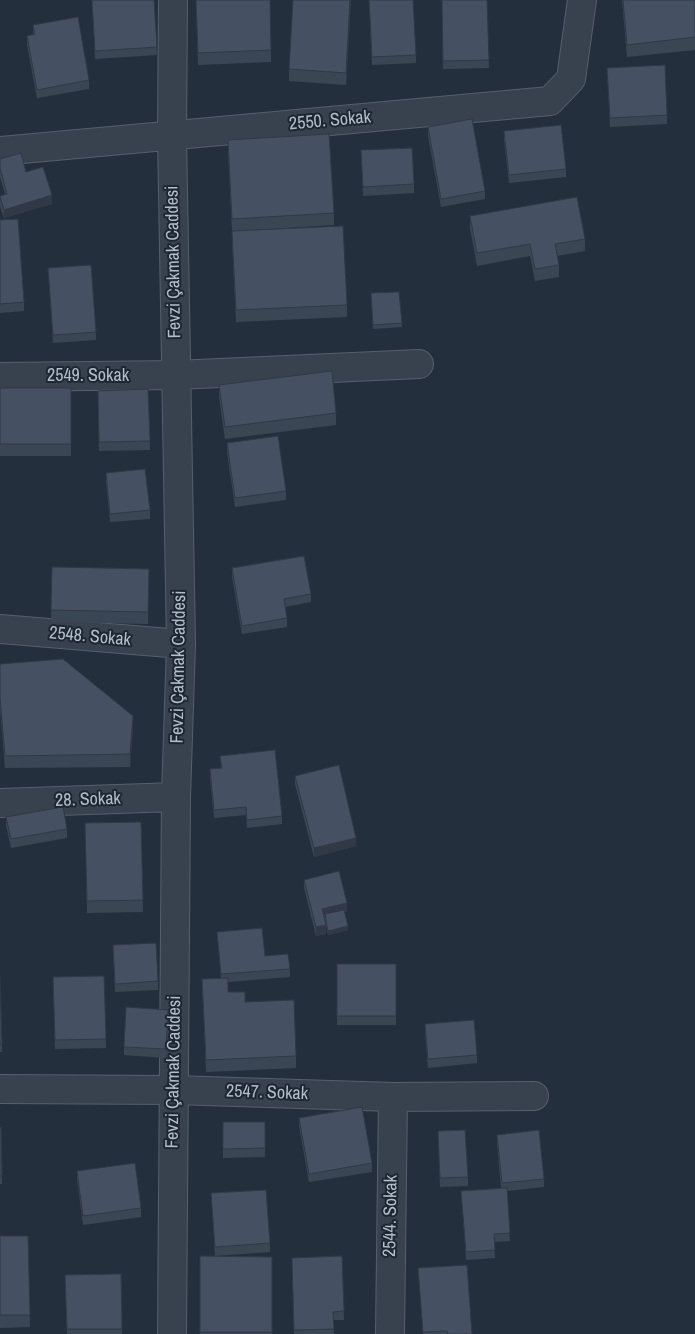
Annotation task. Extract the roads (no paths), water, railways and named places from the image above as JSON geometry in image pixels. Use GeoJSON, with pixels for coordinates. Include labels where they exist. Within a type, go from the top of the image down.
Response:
{"type":"FeatureCollection","features":[{"type":"Feature","properties":{"kind":"street","name":"Fevzi Çakmak Caddesi"},"geometry":{"type":"LineString","coordinates":[[172,1334],[176,797],[181,644],[172,135],[173,0]]}},
{"type":"Feature","properties":{"kind":"street","name":"2550. Sokak"},"geometry":{"type":"LineString","coordinates":[[0,151],[550,101],[571,79],[582,0]]}},
{"type":"Feature","properties":{"kind":"street","name":"2549. Sokak"},"geometry":{"type":"LineString","coordinates":[[0,377],[176,375],[419,364]]}},
{"type":"Feature","properties":{"kind":"street","name":"2548. Sokak"},"geometry":{"type":"LineString","coordinates":[[0,629],[181,644]]}},
{"type":"Feature","properties":{"kind":"street","name":"28. Sokak"},"geometry":{"type":"LineString","coordinates":[[0,803],[176,797]]}},
{"type":"Feature","properties":{"kind":"street","name":"2547. Sokak"},"geometry":{"type":"LineString","coordinates":[[0,1089],[174,1090],[393,1097],[534,1096]]}},
{"type":"Feature","properties":{"kind":"street","name":"2544. Sokak"},"geometry":{"type":"LineString","coordinates":[[390,1334],[393,1097]]}}]}
